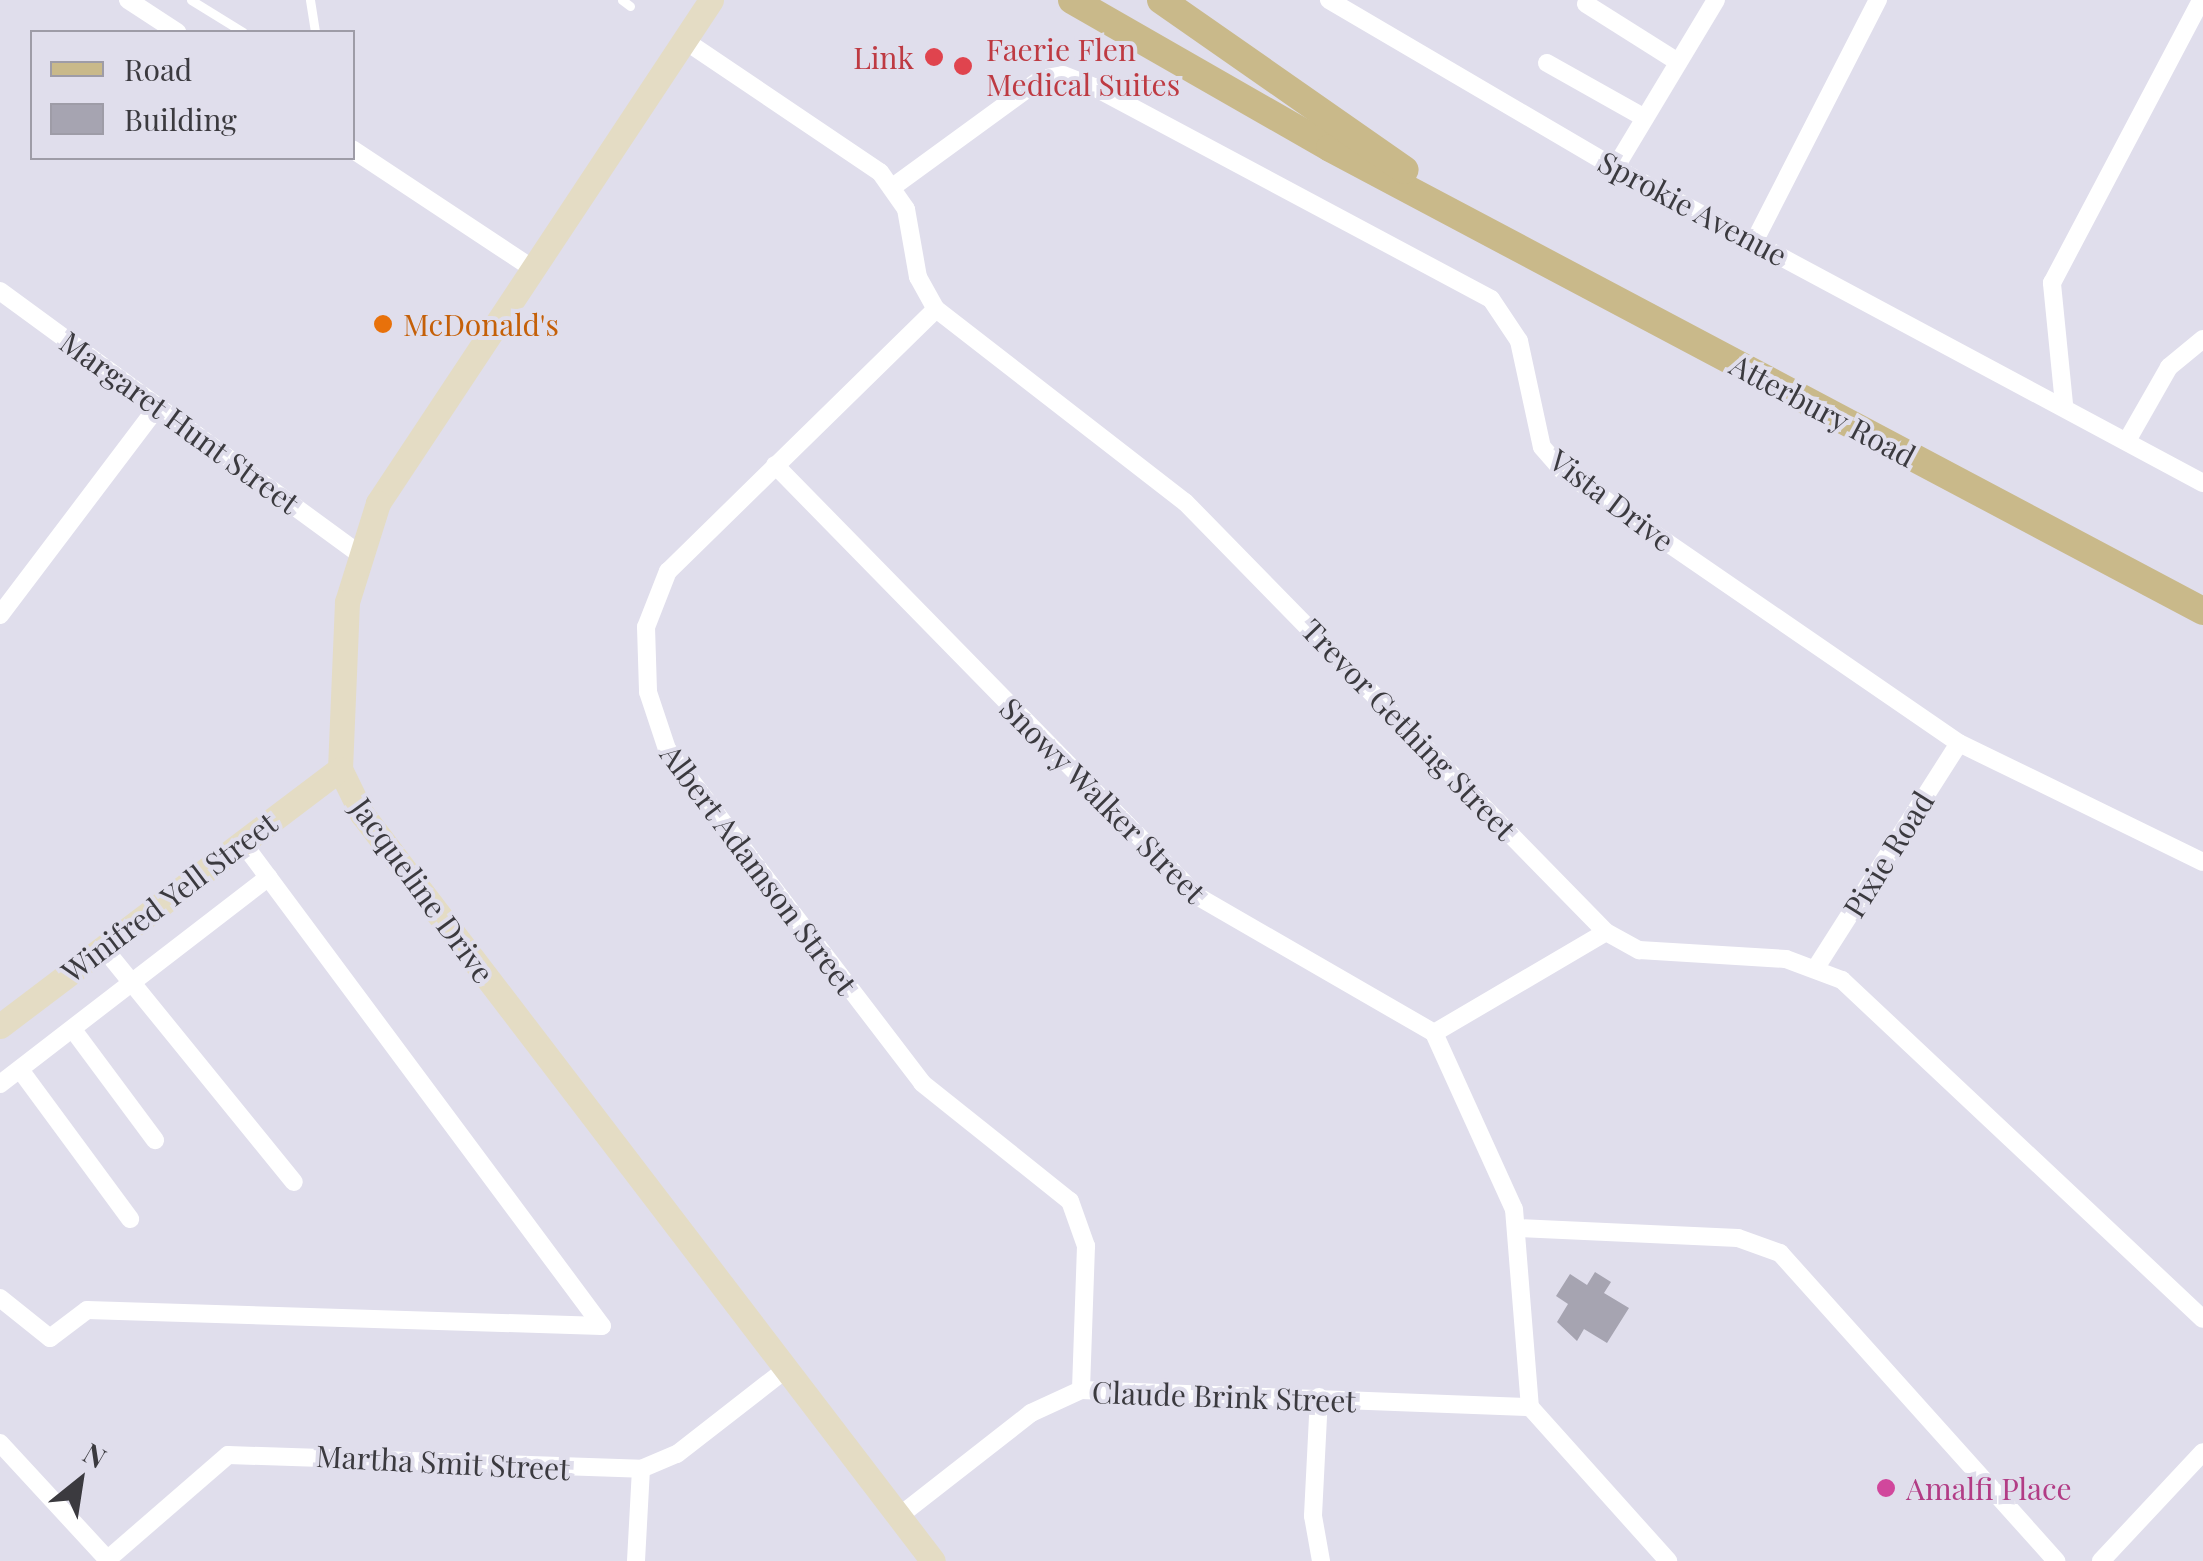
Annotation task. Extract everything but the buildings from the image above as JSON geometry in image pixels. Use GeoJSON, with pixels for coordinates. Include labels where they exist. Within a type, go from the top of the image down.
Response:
{"type":"FeatureCollection","features":[{"type":"Feature","properties":{"kind":"main road","name":"Atterbury Road"},"geometry":{"type":"LineString","coordinates":[[1072,0],[1330,148],[1446,202],[2203,610]]}},
{"type":"Feature","properties":{"kind":"main road","name":"Atterbury Road"},"geometry":{"type":"LineString","coordinates":[[1161,0],[1446,202]]}},
{"type":"Feature","properties":{"kind":"street"},"geometry":{"type":"LineString","coordinates":[[128,0],[174,30]]}},
{"type":"Feature","properties":{"kind":"street","name":"Jacqueline Drive"},"geometry":{"type":"LineString","coordinates":[[711,0],[402,460],[358,554],[340,654],[340,769],[362,814],[932,1561]]}},
{"type":"Feature","properties":{"kind":"street","name":"Sprokie Avenue"},"geometry":{"type":"LineString","coordinates":[[1329,0],[1615,168],[2128,438],[2203,484]]}},
{"type":"Feature","properties":{"kind":"street"},"geometry":{"type":"LineString","coordinates":[[1755,240],[1878,0]]}},
{"type":"Feature","properties":{"kind":"street"},"geometry":{"type":"LineString","coordinates":[[2064,404],[2052,282],[2201,0]]}},
{"type":"Feature","properties":{"kind":"street"},"geometry":{"type":"LineString","coordinates":[[1615,168],[1711,2]]}},
{"type":"Feature","properties":{"kind":"street"},"geometry":{"type":"LineString","coordinates":[[1586,4],[1678,62]]}},
{"type":"Feature","properties":{"kind":"street"},"geometry":{"type":"LineString","coordinates":[[684,40],[894,186],[936,309]]}},
{"type":"Feature","properties":{"kind":"street"},"geometry":{"type":"LineString","coordinates":[[1547,63],[1645,118]]}},
{"type":"Feature","properties":{"kind":"street","name":"Vista Drive"},"geometry":{"type":"LineString","coordinates":[[894,186],[1042,79],[1063,76],[1094,88],[1491,300],[1512,322],[1534,426],[1556,464],[1959,743],[2203,862]]}},
{"type":"Feature","properties":{"kind":"street"},"geometry":{"type":"LineString","coordinates":[[355,151],[530,267]]}},
{"type":"Feature","properties":{"kind":"street","name":"Margaret Hunt Street"},"geometry":{"type":"LineString","coordinates":[[0,291],[358,554]]}},
{"type":"Feature","properties":{"kind":"street","name":"Albert Adamson Street"},"geometry":{"type":"LineString","coordinates":[[936,309],[775,465],[654,594],[645,646],[657,730],[922,1083],[1070,1201],[1086,1246],[1080,1390]]}},
{"type":"Feature","properties":{"kind":"street","name":"Trevor Gething Street"},"geometry":{"type":"LineString","coordinates":[[936,309],[1184,502],[1606,932],[1643,950],[1817,966],[1866,1000],[2203,1319]]}},
{"type":"Feature","properties":{"kind":"street"},"geometry":{"type":"LineString","coordinates":[[2128,438],[2169,367],[2203,339]]}},
{"type":"Feature","properties":{"kind":"street"},"geometry":{"type":"LineString","coordinates":[[0,615],[158,406]]}},
{"type":"Feature","properties":{"kind":"street","name":"Snowy Walker Street"},"geometry":{"type":"LineString","coordinates":[[775,465],[1196,896],[1434,1033]]}},
{"type":"Feature","properties":{"kind":"street","name":"Pixie Road"},"geometry":{"type":"LineString","coordinates":[[1817,966],[1959,743]]}},
{"type":"Feature","properties":{"kind":"street","name":"Winifred Yell Street"},"geometry":{"type":"LineString","coordinates":[[0,1026],[340,769]]}},
{"type":"Feature","properties":{"kind":"street"},"geometry":{"type":"LineString","coordinates":[[0,1298],[50,1338],[87,1310],[602,1326],[242,842]]}},
{"type":"Feature","properties":{"kind":"street"},"geometry":{"type":"LineString","coordinates":[[0,1084],[24,1074],[132,983],[269,877]]}},
{"type":"Feature","properties":{"kind":"street"},"geometry":{"type":"LineString","coordinates":[[1606,932],[1434,1033],[1516,1228],[1530,1407],[1668,1561]]}},
{"type":"Feature","properties":{"kind":"street"},"geometry":{"type":"LineString","coordinates":[[102,946],[294,1182]]}},
{"type":"Feature","properties":{"kind":"street"},"geometry":{"type":"LineString","coordinates":[[74,1031],[155,1140]]}},
{"type":"Feature","properties":{"kind":"street"},"geometry":{"type":"LineString","coordinates":[[24,1074],[130,1220]]}},
{"type":"Feature","properties":{"kind":"street"},"geometry":{"type":"LineString","coordinates":[[1516,1228],[1738,1238],[1780,1253],[2056,1561]]}},
{"type":"Feature","properties":{"kind":"street","name":"Martha Smit Street"},"geometry":{"type":"LineString","coordinates":[[109,1560],[228,1455],[641,1469],[677,1454],[786,1369]]}},
{"type":"Feature","properties":{"kind":"street","name":"Claude Brink Street"},"geometry":{"type":"LineString","coordinates":[[898,1517],[1031,1413],[1080,1390],[1530,1407]]}},
{"type":"Feature","properties":{"kind":"street"},"geometry":{"type":"LineString","coordinates":[[1319,1397],[1313,1516],[1321,1561]]}},
{"type":"Feature","properties":{"kind":"street"},"geometry":{"type":"LineString","coordinates":[[0,1443],[109,1560]]}},
{"type":"Feature","properties":{"kind":"street"},"geometry":{"type":"LineString","coordinates":[[2101,1561],[2203,1452]]}},
{"type":"Feature","properties":{"kind":"street"},"geometry":{"type":"LineString","coordinates":[[636,1561],[641,1469]]}},
{"type":"Feature","properties":{"kind":"lane"},"geometry":{"type":"LineString","coordinates":[[191,0],[240,30]]}},
{"type":"Feature","properties":{"kind":"lane"},"geometry":{"type":"LineString","coordinates":[[310,0],[316,30]]}},
{"type":"Feature","properties":{"kind":"place","name":"Link"},"geometry":{"type":"Point","coordinates":[934,57]}},
{"type":"Feature","properties":{"kind":"place","name":"Faerie Flen Medical Suites"},"geometry":{"type":"Point","coordinates":[963,66]}},
{"type":"Feature","properties":{"kind":"place","name":"McDonald's"},"geometry":{"type":"Point","coordinates":[383,324]}},
{"type":"Feature","properties":{"kind":"place","name":"Amalfi Place"},"geometry":{"type":"Point","coordinates":[1886,1488]}}]}
